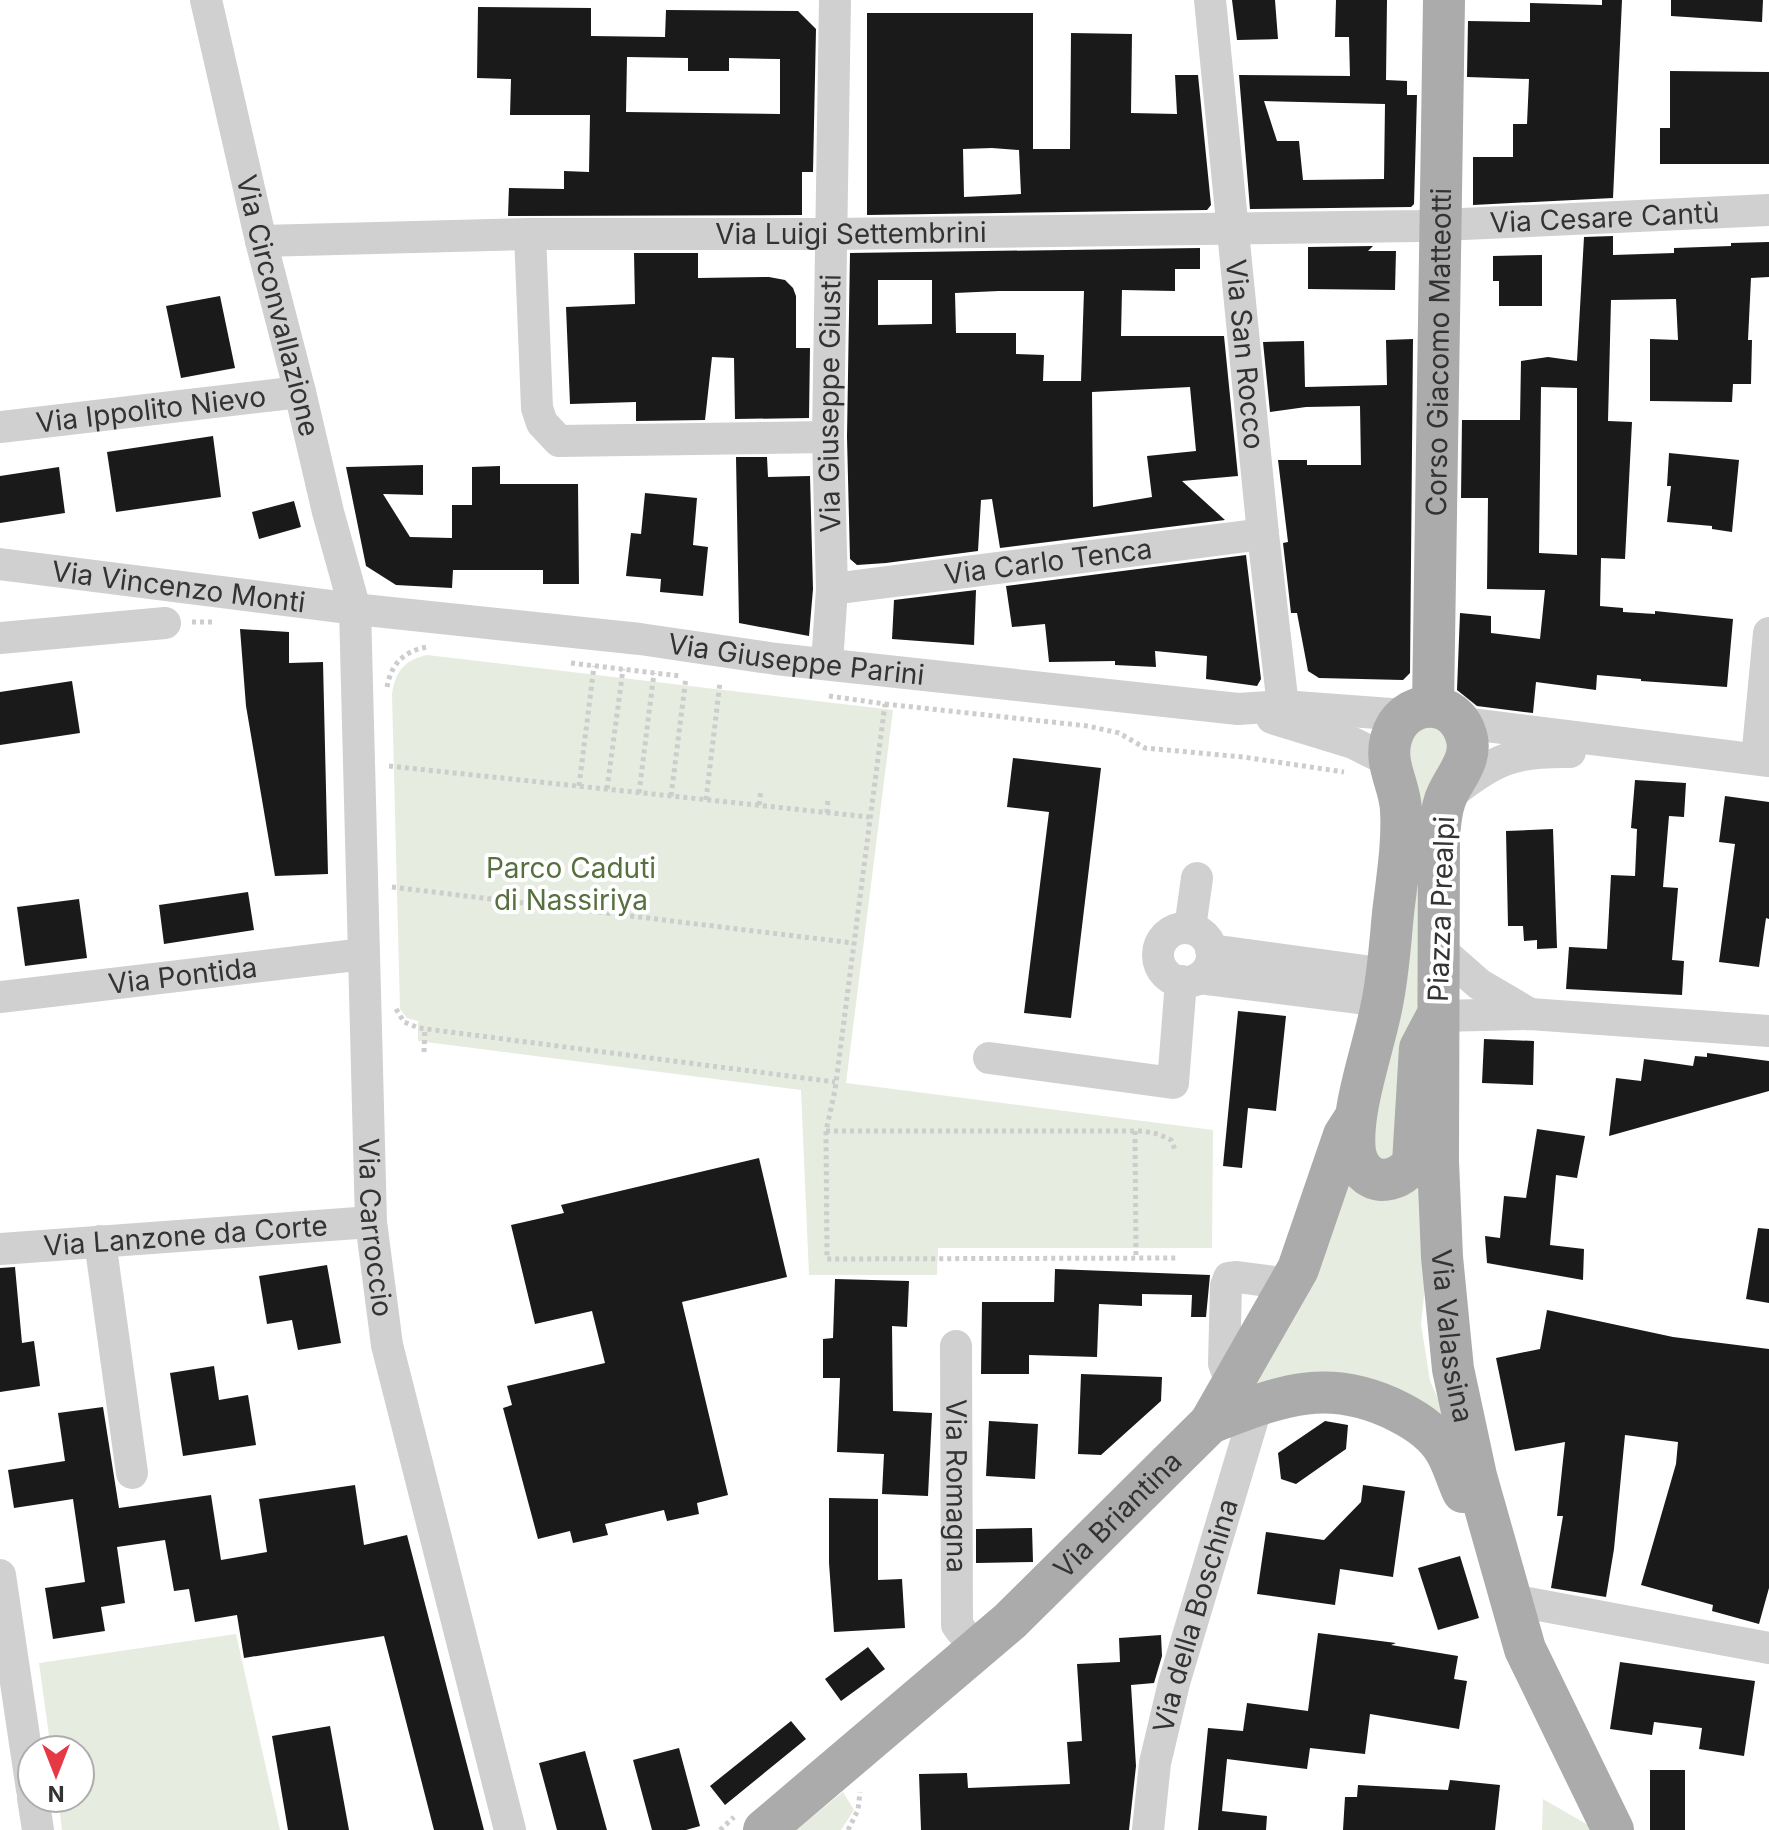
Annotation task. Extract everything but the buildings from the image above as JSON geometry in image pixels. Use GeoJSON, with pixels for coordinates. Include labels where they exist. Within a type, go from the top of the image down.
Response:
{"type":"FeatureCollection","features":[{"type":"Feature","properties":{"kind":"main road","name":"Corso Giacomo Matteotti"},"geometry":{"type":"LineString","coordinates":[[1433,715],[1444,0]]}},
{"type":"Feature","properties":{"kind":"main road","name":"Piazza Prealpi"},"geometry":{"type":"LineString","coordinates":[[1433,715],[1468,743],[1467,759],[1446,797],[1440,816],[1437,1016],[1420,1048],[1413,1163],[1406,1172],[1386,1180],[1374,1179],[1358,1163],[1355,1152],[1357,1113],[1385,988],[1401,818],[1389,761],[1390,742],[1395,728],[1433,715]]}},
{"type":"Feature","properties":{"kind":"main road","name":"Via Valassina"},"geometry":{"type":"LineString","coordinates":[[1437,1016],[1442,1257],[1453,1369],[1473,1464],[1525,1649]]}},
{"type":"Feature","properties":{"kind":"main road"},"geometry":{"type":"LineString","coordinates":[[1245,1395],[1291,1284],[1344,1135],[1357,1113]]}},
{"type":"Feature","properties":{"kind":"main road","name":"Via Valassina"},"geometry":{"type":"LineString","coordinates":[[1210,1423],[1245,1395],[1349,1393],[1376,1400],[1410,1418],[1434,1436],[1446,1452],[1525,1649],[1613,1830]]}},
{"type":"Feature","properties":{"kind":"main road","name":"Via Briantina"},"geometry":{"type":"LineString","coordinates":[[764,1830],[967,1638],[1210,1423]]}},
{"type":"Feature","properties":{"kind":"street","name":"Via Circonvallazione"},"geometry":{"type":"LineString","coordinates":[[206,0],[261,241],[355,609]]}},
{"type":"Feature","properties":{"kind":"street","name":"Via Giuseppe Giusti"},"geometry":{"type":"LineString","coordinates":[[827,663],[832,589],[828,437],[835,0]]}},
{"type":"Feature","properties":{"kind":"street","name":"Via San Rocco"},"geometry":{"type":"LineString","coordinates":[[1210,0],[1283,706]]}},
{"type":"Feature","properties":{"kind":"street","name":"Via Cesare Cantù"},"geometry":{"type":"LineString","coordinates":[[1441,225],[1769,210]]}},
{"type":"Feature","properties":{"kind":"street","name":"Via Luigi Settembrini"},"geometry":{"type":"LineString","coordinates":[[261,241],[530,234],[833,234],[1441,225]]}},
{"type":"Feature","properties":{"kind":"street"},"geometry":{"type":"LineString","coordinates":[[530,234],[537,408],[542,423],[559,441],[828,437]]}},
{"type":"Feature","properties":{"kind":"street","name":"Via Ippolito Nievo"},"geometry":{"type":"LineString","coordinates":[[0,427],[300,392]]}},
{"type":"Feature","properties":{"kind":"street","name":"Via Carlo Tenca"},"geometry":{"type":"LineString","coordinates":[[832,589],[1263,534]]}},
{"type":"Feature","properties":{"kind":"street","name":"Via Vincenzo Monti"},"geometry":{"type":"LineString","coordinates":[[0,564],[355,609]]}},
{"type":"Feature","properties":{"kind":"street","name":"Via Giuseppe Parini"},"geometry":{"type":"LineString","coordinates":[[355,609],[1238,709],[1353,743],[1389,761]]}},
{"type":"Feature","properties":{"kind":"street","name":"Via Carroccio"},"geometry":{"type":"LineString","coordinates":[[355,609],[371,1222],[387,1345],[510,1830]]}},
{"type":"Feature","properties":{"kind":"street"},"geometry":{"type":"LineString","coordinates":[[0,638],[165,623]]}},
{"type":"Feature","properties":{"kind":"street"},"geometry":{"type":"LineString","coordinates":[[1763,760],[1769,633]]}},
{"type":"Feature","properties":{"kind":"street","name":"Via Giuseppe Parini"},"geometry":{"type":"LineString","coordinates":[[1238,709],[1283,706],[1433,715],[1763,760]]}},
{"type":"Feature","properties":{"kind":"street","name":"Via Giuseppe Parini"},"geometry":{"type":"LineString","coordinates":[[1446,797],[1484,767],[1510,756],[1545,751],[1709,754]]}},
{"type":"Feature","properties":{"kind":"street"},"geometry":{"type":"LineString","coordinates":[[989,1058],[1173,1083],[1195,959],[1197,878]]}},
{"type":"Feature","properties":{"kind":"street"},"geometry":{"type":"LineString","coordinates":[[1437,947],[1479,984],[1530,1014]]}},
{"type":"Feature","properties":{"kind":"street","name":"Via Pontida"},"geometry":{"type":"LineString","coordinates":[[0,997],[364,954]]}},
{"type":"Feature","properties":{"kind":"street"},"geometry":{"type":"LineString","coordinates":[[1195,959],[1385,988]]}},
{"type":"Feature","properties":{"kind":"street"},"geometry":{"type":"LineString","coordinates":[[1437,1016],[1530,1014],[1769,1031]]}},
{"type":"Feature","properties":{"kind":"street","name":"Via Lanzone da Corte"},"geometry":{"type":"LineString","coordinates":[[0,1249],[371,1222]]}},
{"type":"Feature","properties":{"kind":"street"},"geometry":{"type":"LineString","coordinates":[[100,1241],[132,1473]]}},
{"type":"Feature","properties":{"kind":"street"},"geometry":{"type":"LineString","coordinates":[[1245,1395],[1224,1364],[1226,1286],[1229,1278],[1291,1284]]}},
{"type":"Feature","properties":{"kind":"street","name":"Via Romagna"},"geometry":{"type":"LineString","coordinates":[[956,1346],[967,1638]]}},
{"type":"Feature","properties":{"kind":"street","name":"Via della Boschina"},"geometry":{"type":"LineString","coordinates":[[1148,1830],[1155,1763],[1245,1395]]}},
{"type":"Feature","properties":{"kind":"street"},"geometry":{"type":"LineString","coordinates":[[0,1575],[24,1734]]}},
{"type":"Feature","properties":{"kind":"street"},"geometry":{"type":"LineString","coordinates":[[1512,1600],[1769,1648]]}},
{"type":"Feature","properties":{"kind":"path"},"geometry":{"type":"LineString","coordinates":[[165,623],[219,622]]}},
{"type":"Feature","properties":{"kind":"path"},"geometry":{"type":"LineString","coordinates":[[386,698],[389,674],[401,657],[416,649],[440,645]]}},
{"type":"Feature","properties":{"kind":"path"},"geometry":{"type":"LineString","coordinates":[[563,662],[697,679]]}},
{"type":"Feature","properties":{"kind":"path"},"geometry":{"type":"LineString","coordinates":[[579,786],[594,666]]}},
{"type":"Feature","properties":{"kind":"path"},"geometry":{"type":"LineString","coordinates":[[607,789],[623,669]]}},
{"type":"Feature","properties":{"kind":"path"},"geometry":{"type":"LineString","coordinates":[[639,793],[654,673]]}},
{"type":"Feature","properties":{"kind":"path"},"geometry":{"type":"LineString","coordinates":[[671,796],[686,677]]}},
{"type":"Feature","properties":{"kind":"path"},"geometry":{"type":"LineString","coordinates":[[708,680],[729,683]]}},
{"type":"Feature","properties":{"kind":"path"},"geometry":{"type":"LineString","coordinates":[[706,800],[720,682]]}},
{"type":"Feature","properties":{"kind":"path"},"geometry":{"type":"LineString","coordinates":[[828,696],[1088,726],[1119,733],[1145,748],[1243,757],[1349,773]]}},
{"type":"Feature","properties":{"kind":"path"},"geometry":{"type":"LineString","coordinates":[[885,704],[826,1131],[827,1259],[1177,1258]]}},
{"type":"Feature","properties":{"kind":"path"},"geometry":{"type":"LineString","coordinates":[[389,766],[869,817]]}},
{"type":"Feature","properties":{"kind":"path"},"geometry":{"type":"LineString","coordinates":[[759,805],[761,790]]}},
{"type":"Feature","properties":{"kind":"path"},"geometry":{"type":"LineString","coordinates":[[827,813],[828,798]]}},
{"type":"Feature","properties":{"kind":"path"},"geometry":{"type":"LineString","coordinates":[[392,900],[392,887],[853,943]]}},
{"type":"Feature","properties":{"kind":"path"},"geometry":{"type":"LineString","coordinates":[[395,1003],[396,1012],[404,1022],[425,1029],[835,1082]]}},
{"type":"Feature","properties":{"kind":"path"},"geometry":{"type":"LineString","coordinates":[[424,1052],[425,1029]]}},
{"type":"Feature","properties":{"kind":"path"},"geometry":{"type":"LineString","coordinates":[[826,1131],[1135,1131],[1158,1134],[1171,1140],[1176,1152]]}},
{"type":"Feature","properties":{"kind":"path"},"geometry":{"type":"LineString","coordinates":[[1135,1131],[1136,1259]]}},
{"type":"Feature","properties":{"kind":"green space","name":"Parco Caduti di Nassiriya"},"geometry":{"type":"Polygon","coordinates":[[[427,655],[893,710],[846,1083],[1213,1130],[1212,1248],[938,1248],[937,1275],[809,1275],[801,1090],[418,1041],[418,1021],[407,1018],[400,1009],[392,695],[402,668],[412,660],[427,655]]]}},
{"type":"Feature","properties":{"kind":"green space"},"geometry":{"type":"Polygon","coordinates":[[[1410,724],[1455,727],[1429,985],[1394,1169],[1363,1151],[1410,724]]]}},
{"type":"Feature","properties":{"kind":"green space"},"geometry":{"type":"Polygon","coordinates":[[[1419,1173],[1425,1286],[1421,1324],[1430,1381],[1453,1432],[1248,1393],[1341,1175],[1419,1173]]]}},
{"type":"Feature","properties":{"kind":"green space"},"geometry":{"type":"Polygon","coordinates":[[[236,1634],[280,1830],[62,1830],[60,1814],[96,1814],[96,1734],[49,1734],[39,1663],[236,1634]]]}},
{"type":"Feature","properties":{"kind":"green space"},"geometry":{"type":"Polygon","coordinates":[[[843,1792],[854,1810],[841,1830],[796,1830],[843,1792]]]}},
{"type":"Feature","properties":{"kind":"green space"},"geometry":{"type":"Polygon","coordinates":[[[1543,1799],[1595,1829],[1596,1830],[1542,1830],[1543,1799]]]}}]}
